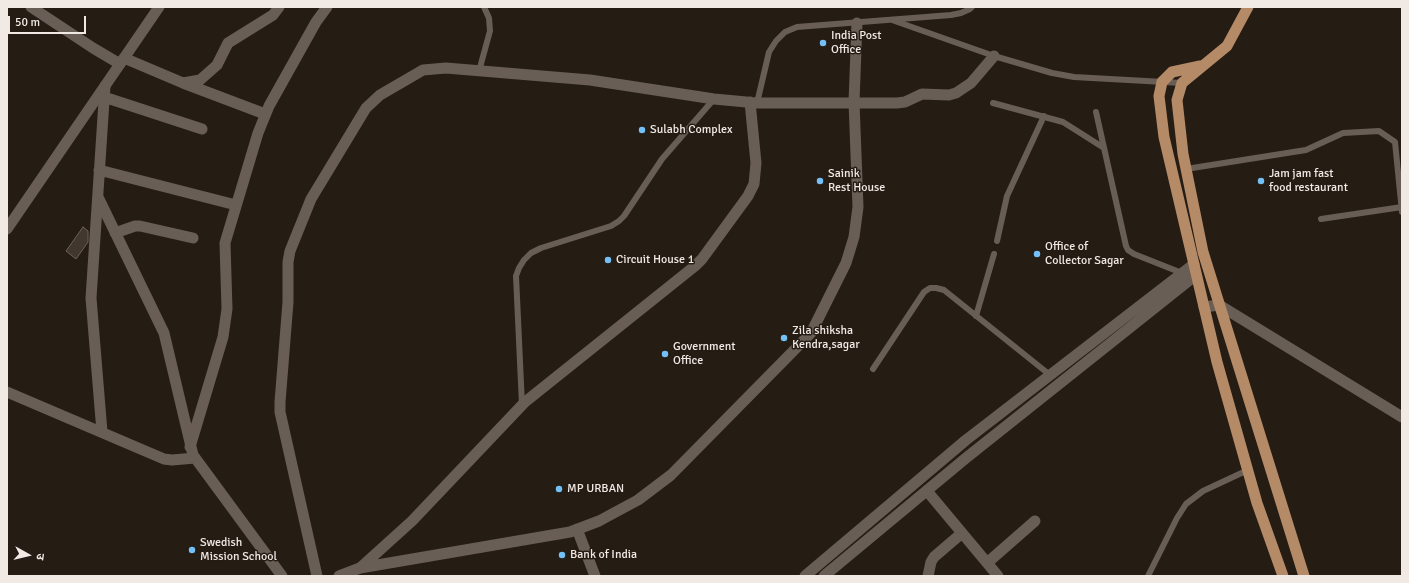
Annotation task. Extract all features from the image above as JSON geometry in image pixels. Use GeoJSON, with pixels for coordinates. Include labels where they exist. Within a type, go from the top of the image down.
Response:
{"type":"FeatureCollection","features":[{"type":"Feature","properties":{"kind":"main road"},"geometry":{"type":"LineString","coordinates":[[1248,7],[1227,46],[1182,83],[1177,100],[1183,154],[1204,256],[1304,576]]}},
{"type":"Feature","properties":{"kind":"main road"},"geometry":{"type":"LineString","coordinates":[[1203,66],[1172,72],[1162,82],[1159,96],[1164,137],[1217,362],[1257,503],[1283,576]]}},
{"type":"Feature","properties":{"kind":"street"},"geometry":{"type":"LineString","coordinates":[[31,7],[92,48],[122,61],[265,114]]}},
{"type":"Feature","properties":{"kind":"street"},"geometry":{"type":"LineString","coordinates":[[7,229],[159,7]]}},
{"type":"Feature","properties":{"kind":"street"},"geometry":{"type":"LineString","coordinates":[[183,83],[200,80],[216,65],[228,43],[273,15],[279,7]]}},
{"type":"Feature","properties":{"kind":"street"},"geometry":{"type":"LineString","coordinates":[[190,447],[224,338],[227,309],[225,243],[236,205],[265,114],[316,22],[327,7]]}},
{"type":"Feature","properties":{"kind":"street"},"geometry":{"type":"LineString","coordinates":[[339,576],[360,568],[570,532],[599,521],[638,500],[671,475],[811,333],[846,263],[854,237],[858,206],[854,102],[858,23]]}},
{"type":"Feature","properties":{"kind":"street"},"geometry":{"type":"LineString","coordinates":[[317,576],[280,412],[288,302],[288,262],[290,251],[310,199],[366,108],[372,101],[423,70],[446,68],[590,80],[714,99],[753,103],[897,103],[905,102],[922,94],[949,95],[956,93],[971,83],[994,56]]}},
{"type":"Feature","properties":{"kind":"street"},"geometry":{"type":"LineString","coordinates":[[102,432],[91,304],[105,86]]}},
{"type":"Feature","properties":{"kind":"street"},"geometry":{"type":"LineString","coordinates":[[104,97],[202,129]]}},
{"type":"Feature","properties":{"kind":"street"},"geometry":{"type":"LineString","coordinates":[[360,568],[412,521],[522,405],[694,266],[706,252],[748,196],[754,184],[756,163],[753,103]]}},
{"type":"Feature","properties":{"kind":"street"},"geometry":{"type":"LineString","coordinates":[[99,170],[236,205]]}},
{"type":"Feature","properties":{"kind":"street"},"geometry":{"type":"LineString","coordinates":[[98,197],[164,333],[190,447],[194,458],[282,576]]}},
{"type":"Feature","properties":{"kind":"street"},"geometry":{"type":"LineString","coordinates":[[115,234],[135,226],[140,226],[193,238]]}},
{"type":"Feature","properties":{"kind":"street"},"geometry":{"type":"LineString","coordinates":[[805,576],[962,444],[1204,256]]}},
{"type":"Feature","properties":{"kind":"street"},"geometry":{"type":"LineString","coordinates":[[824,576],[966,458],[1196,275],[1209,269]]}},
{"type":"Feature","properties":{"kind":"street"},"geometry":{"type":"LineString","coordinates":[[1204,307],[1219,305],[1402,417]]}},
{"type":"Feature","properties":{"kind":"street"},"geometry":{"type":"LineString","coordinates":[[7,392],[168,460],[194,458]]}},
{"type":"Feature","properties":{"kind":"street"},"geometry":{"type":"LineString","coordinates":[[927,491],[998,576]]}},
{"type":"Feature","properties":{"kind":"street"},"geometry":{"type":"LineString","coordinates":[[987,563],[1035,521]]}},
{"type":"Feature","properties":{"kind":"street"},"geometry":{"type":"LineString","coordinates":[[577,529],[595,576]]}},
{"type":"Feature","properties":{"kind":"street"},"geometry":{"type":"LineString","coordinates":[[928,576],[931,562],[934,557],[962,532]]}},
{"type":"Feature","properties":{"kind":"lane"},"geometry":{"type":"LineString","coordinates":[[479,71],[490,31],[489,18],[484,7]]}},
{"type":"Feature","properties":{"kind":"lane"},"geometry":{"type":"LineString","coordinates":[[753,103],[769,52],[776,41],[785,32],[797,27],[952,15],[961,13],[972,7]]}},
{"type":"Feature","properties":{"kind":"lane"},"geometry":{"type":"LineString","coordinates":[[892,20],[994,56],[1052,73],[1074,77],[1182,83]]}},
{"type":"Feature","properties":{"kind":"lane"},"geometry":{"type":"LineString","coordinates":[[522,405],[516,276],[521,264],[531,253],[541,248],[611,226],[619,221],[624,216],[662,159],[714,99]]}},
{"type":"Feature","properties":{"kind":"lane"},"geometry":{"type":"LineString","coordinates":[[993,102],[1063,122],[1104,148]]}},
{"type":"Feature","properties":{"kind":"lane"},"geometry":{"type":"LineString","coordinates":[[1096,112],[1128,250],[1182,273]]}},
{"type":"Feature","properties":{"kind":"lane"},"geometry":{"type":"LineString","coordinates":[[997,241],[1007,196],[1044,116]]}},
{"type":"Feature","properties":{"kind":"lane"},"geometry":{"type":"LineString","coordinates":[[1186,169],[1306,150],[1342,133],[1379,131],[1395,142],[1402,212]]}},
{"type":"Feature","properties":{"kind":"lane"},"geometry":{"type":"LineString","coordinates":[[1321,219],[1402,207]]}},
{"type":"Feature","properties":{"kind":"lane"},"geometry":{"type":"LineString","coordinates":[[976,316],[994,254]]}},
{"type":"Feature","properties":{"kind":"lane"},"geometry":{"type":"LineString","coordinates":[[873,369],[924,292],[930,288],[936,288],[944,290],[1050,375]]}},
{"type":"Feature","properties":{"kind":"lane"},"geometry":{"type":"LineString","coordinates":[[1148,576],[1177,518],[1186,504],[1203,491],[1248,470]]}},
{"type":"Feature","properties":{"kind":"building"},"geometry":{"type":"Polygon","coordinates":[[[83,227],[88,231],[88,242],[76,259],[66,251],[83,227]]]}},
{"type":"Feature","properties":{"kind":"place","name":"India Post Office"},"geometry":{"type":"Point","coordinates":[823,43]}},
{"type":"Feature","properties":{"kind":"place","name":"Sulabh Complex"},"geometry":{"type":"Point","coordinates":[642,130]}},
{"type":"Feature","properties":{"kind":"place","name":"Sainik Rest House"},"geometry":{"type":"Point","coordinates":[820,181]}},
{"type":"Feature","properties":{"kind":"place","name":"Jam jam fast food restaurant"},"geometry":{"type":"Point","coordinates":[1261,181]}},
{"type":"Feature","properties":{"kind":"place","name":"Office of Collector Sagar"},"geometry":{"type":"Point","coordinates":[1037,254]}},
{"type":"Feature","properties":{"kind":"place","name":"Circuit House 1"},"geometry":{"type":"Point","coordinates":[608,260]}},
{"type":"Feature","properties":{"kind":"place","name":"Zila shiksha Kendra,sagar"},"geometry":{"type":"Point","coordinates":[784,338]}},
{"type":"Feature","properties":{"kind":"place","name":"Government Office"},"geometry":{"type":"Point","coordinates":[665,354]}},
{"type":"Feature","properties":{"kind":"place","name":"MP URBAN"},"geometry":{"type":"Point","coordinates":[559,489]}},
{"type":"Feature","properties":{"kind":"place","name":"Swedish Mission School"},"geometry":{"type":"Point","coordinates":[192,550]}},
{"type":"Feature","properties":{"kind":"place","name":"Bank of India"},"geometry":{"type":"Point","coordinates":[562,555]}}]}
